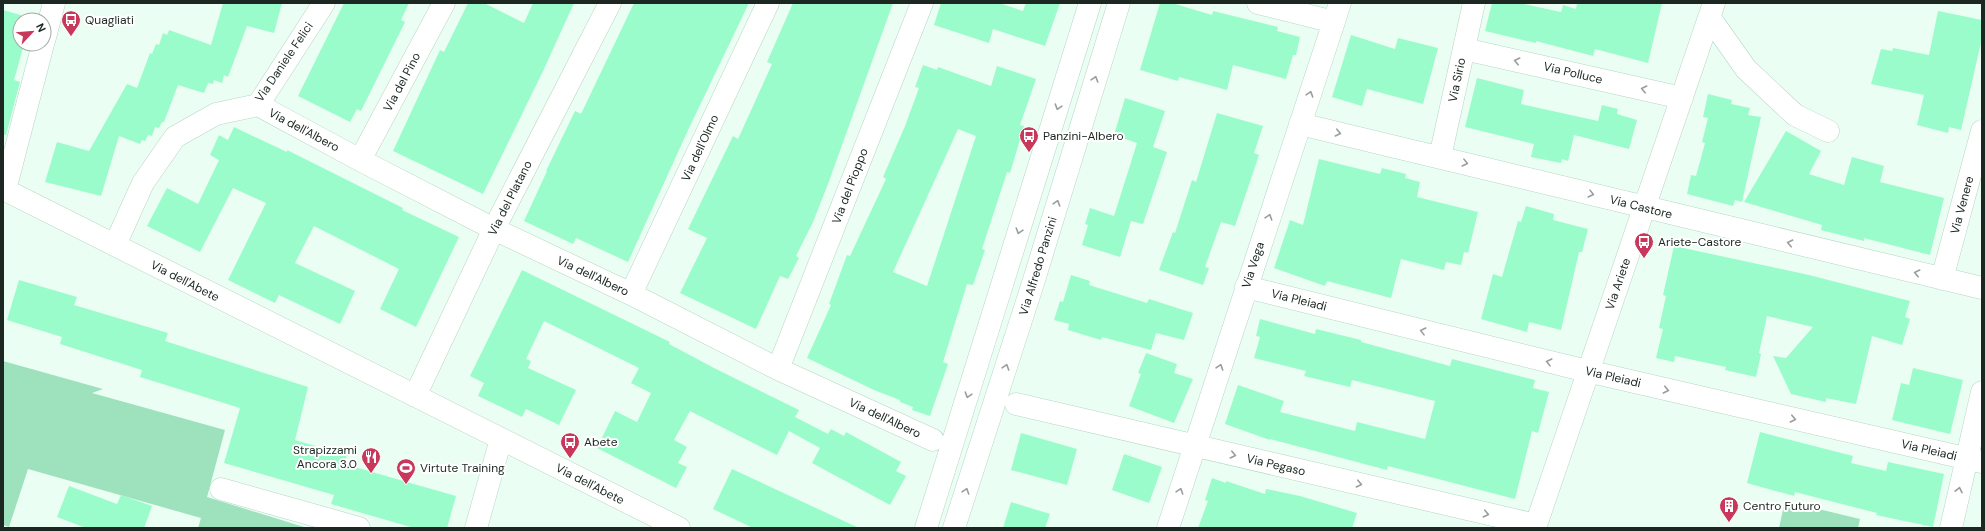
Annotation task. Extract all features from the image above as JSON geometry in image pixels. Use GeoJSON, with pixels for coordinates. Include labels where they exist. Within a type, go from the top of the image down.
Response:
{"type":"FeatureCollection","features":[{"type":"Feature","properties":{"kind":"street","name":"Via Daniele Felici"},"geometry":{"type":"LineString","coordinates":[[115,245],[143,183],[175,137],[216,114],[258,104],[324,3]]}},
{"type":"Feature","properties":{"kind":"street","name":"Via del Pino"},"geometry":{"type":"LineString","coordinates":[[360,160],[444,3]]}},
{"type":"Feature","properties":{"kind":"street","name":"Via del Platano"},"geometry":{"type":"LineString","coordinates":[[415,396],[494,229],[610,3]]}},
{"type":"Feature","properties":{"kind":"street","name":"Via dell'Olmo"},"geometry":{"type":"LineString","coordinates":[[631,294],[768,3]]}},
{"type":"Feature","properties":{"kind":"street","name":"Via del Pioppo"},"geometry":{"type":"LineString","coordinates":[[778,369],[922,3]]}},
{"type":"Feature","properties":{"kind":"street"},"geometry":{"type":"LineString","coordinates":[[926,528],[1090,3]]}},
{"type":"Feature","properties":{"kind":"street","name":"Via Alfredo Panzini"},"geometry":{"type":"LineString","coordinates":[[954,528],[1034,280],[1118,3]]}},
{"type":"Feature","properties":{"kind":"street"},"geometry":{"type":"LineString","coordinates":[[1258,3],[1337,12]]}},
{"type":"Feature","properties":{"kind":"street","name":"Via Sirio"},"geometry":{"type":"LineString","coordinates":[[1440,157],[1474,3]]}},
{"type":"Feature","properties":{"kind":"street","name":"Via Ariete"},"geometry":{"type":"LineString","coordinates":[[1535,527],[1587,371],[1645,208],[1712,10]]}},
{"type":"Feature","properties":{"kind":"street","name":"Via Ariete"},"geometry":{"type":"LineString","coordinates":[[1712,10],[1746,69],[1795,115],[1828,131]]}},
{"type":"Feature","properties":{"kind":"street","name":"Via Vega"},"geometry":{"type":"LineString","coordinates":[[1168,528],[1337,12]]}},
{"type":"Feature","properties":{"kind":"street","name":"Via Polluce"},"geometry":{"type":"LineString","coordinates":[[1464,49],[1682,98]]}},
{"type":"Feature","properties":{"kind":"street","name":"Via dell'Abete"},"geometry":{"type":"LineString","coordinates":[[42,52],[5,190],[679,528]]}},
{"type":"Feature","properties":{"kind":"street","name":"Via dell'Albero"},"geometry":{"type":"LineString","coordinates":[[258,104],[360,160],[494,229],[631,294],[778,369],[933,440]]}},
{"type":"Feature","properties":{"kind":"street","name":"Via Castore"},"geometry":{"type":"LineString","coordinates":[[1300,124],[1982,288]]}},
{"type":"Feature","properties":{"kind":"street","name":"Via Venere"},"geometry":{"type":"LineString","coordinates":[[1942,279],[1982,131]]}},
{"type":"Feature","properties":{"kind":"street","name":"Via Pleiadi"},"geometry":{"type":"LineString","coordinates":[[1246,287],[1587,371],[1974,461]]}},
{"type":"Feature","properties":{"kind":"street"},"geometry":{"type":"LineString","coordinates":[[1951,528],[1974,461],[1982,392]]}},
{"type":"Feature","properties":{"kind":"street","name":"Via Pegaso"},"geometry":{"type":"LineString","coordinates":[[1016,404],[1535,527]]}},
{"type":"Feature","properties":{"kind":"street"},"geometry":{"type":"LineString","coordinates":[[476,528],[501,439]]}},
{"type":"Feature","properties":{"kind":"street"},"geometry":{"type":"LineString","coordinates":[[221,489],[359,528]]}},
{"type":"Feature","properties":{"kind":"green space"},"geometry":{"type":"Polygon","coordinates":[[[3,361],[103,389],[92,393],[225,430],[207,497],[307,528],[198,528],[201,518],[28,469],[9,527],[3,525],[3,361]]]}},
{"type":"Feature","properties":{"kind":"green space"},"geometry":{"type":"Polygon","coordinates":[[[1785,501],[1860,519],[1858,528],[1779,528],[1785,501]]]}},
{"type":"Feature","properties":{"kind":"building"},"geometry":{"type":"Polygon","coordinates":[[[223,3],[282,3],[274,33],[247,26],[228,77],[224,75],[222,83],[214,80],[213,84],[208,83],[204,93],[178,85],[164,122],[162,122],[159,128],[155,127],[152,136],[148,135],[145,141],[142,140],[140,144],[119,136],[101,196],[45,182],[57,142],[89,151],[127,84],[137,88],[150,53],[152,54],[156,44],[159,45],[163,33],[167,35],[169,30],[211,45],[223,3]]]}},
{"type":"Feature","properties":{"kind":"building"},"geometry":{"type":"Polygon","coordinates":[[[344,3],[409,3],[401,20],[405,22],[361,111],[357,109],[350,122],[298,96],[344,3]]]}},
{"type":"Feature","properties":{"kind":"building"},"geometry":{"type":"Polygon","coordinates":[[[468,3],[484,3],[524,23],[533,3],[574,3],[544,69],[483,194],[393,151],[440,50],[444,52],[468,3]]]}},
{"type":"Feature","properties":{"kind":"building"},"geometry":{"type":"Polygon","coordinates":[[[634,3],[749,3],[689,128],[628,262],[576,238],[573,244],[524,221],[575,111],[581,114],[634,3]]]}},
{"type":"Feature","properties":{"kind":"building"},"geometry":{"type":"Polygon","coordinates":[[[793,3],[893,3],[828,184],[813,222],[796,256],[799,258],[788,279],[780,276],[756,329],[680,293],[707,238],[688,229],[733,136],[738,139],[772,64],[767,62],[793,3]]]}},
{"type":"Feature","properties":{"kind":"building"},"geometry":{"type":"Polygon","coordinates":[[[941,3],[999,3],[1023,11],[1026,3],[1060,3],[1045,46],[993,29],[989,43],[934,25],[941,3]]]}},
{"type":"Feature","properties":{"kind":"building"},"geometry":{"type":"Polygon","coordinates":[[[1160,3],[1172,3],[1212,15],[1213,11],[1278,27],[1277,31],[1300,37],[1296,55],[1293,55],[1286,79],[1233,65],[1227,90],[1179,77],[1178,81],[1140,70],[1160,3]]]}},
{"type":"Feature","properties":{"kind":"building"},"geometry":{"type":"Polygon","coordinates":[[[1492,3],[1519,3],[1561,12],[1563,5],[1576,9],[1577,3],[1662,3],[1648,63],[1595,49],[1593,56],[1536,41],[1536,43],[1485,31],[1492,3]]]}},
{"type":"Feature","properties":{"kind":"building"},"geometry":{"type":"Polygon","coordinates":[[[3,10],[12,13],[12,52],[22,52],[14,80],[20,82],[6,135],[3,135],[3,10]]]}},
{"type":"Feature","properties":{"kind":"building"},"geometry":{"type":"Polygon","coordinates":[[[1938,11],[1982,20],[1982,38],[1961,130],[1949,127],[1948,133],[1917,125],[1924,95],[1871,84],[1881,49],[1892,51],[1893,48],[1929,55],[1938,11]]]}},
{"type":"Feature","properties":{"kind":"building"},"geometry":{"type":"Polygon","coordinates":[[[1351,35],[1395,49],[1398,38],[1438,48],[1423,104],[1367,89],[1362,106],[1332,97],[1351,35]]]}},
{"type":"Feature","properties":{"kind":"building"},"geometry":{"type":"Polygon","coordinates":[[[923,65],[937,70],[938,67],[991,86],[997,66],[1036,79],[1020,125],[1024,126],[1010,173],[1007,172],[982,249],[985,250],[973,285],[967,284],[943,362],[948,364],[930,416],[912,410],[913,407],[900,402],[900,400],[874,390],[807,358],[831,305],[829,304],[847,255],[850,256],[886,179],[883,177],[905,126],[919,88],[915,87],[923,65]],[[958,129],[893,272],[927,286],[976,136],[958,129]]]}},
{"type":"Feature","properties":{"kind":"building"},"geometry":{"type":"Polygon","coordinates":[[[1477,78],[1524,90],[1521,104],[1598,121],[1602,105],[1618,109],[1617,114],[1637,120],[1629,149],[1574,135],[1568,161],[1562,159],[1561,163],[1531,157],[1534,144],[1465,127],[1477,78]]]}},
{"type":"Feature","properties":{"kind":"building"},"geometry":{"type":"Polygon","coordinates":[[[1708,94],[1732,100],[1731,104],[1750,108],[1748,115],[1761,117],[1742,202],[1735,200],[1733,206],[1687,194],[1691,175],[1696,176],[1705,143],[1702,142],[1708,118],[1703,117],[1708,94]]]}},
{"type":"Feature","properties":{"kind":"building"},"geometry":{"type":"Polygon","coordinates":[[[1125,98],[1165,111],[1153,147],[1167,152],[1143,224],[1131,221],[1120,257],[1082,245],[1088,225],[1085,224],[1090,208],[1114,216],[1137,143],[1114,135],[1125,98]]]}},
{"type":"Feature","properties":{"kind":"building"},"geometry":{"type":"Polygon","coordinates":[[[1217,113],[1263,126],[1254,153],[1259,155],[1235,226],[1221,222],[1205,267],[1209,268],[1203,285],[1159,270],[1173,232],[1175,233],[1192,180],[1196,182],[1217,113]]]}},
{"type":"Feature","properties":{"kind":"building"},"geometry":{"type":"Polygon","coordinates":[[[234,127],[287,152],[287,150],[403,208],[402,210],[459,237],[416,327],[380,309],[399,269],[314,226],[295,263],[355,291],[340,324],[279,295],[275,303],[228,280],[266,203],[233,188],[200,252],[147,226],[167,188],[198,204],[219,160],[210,155],[219,135],[228,140],[234,127]]]}},
{"type":"Feature","properties":{"kind":"building"},"geometry":{"type":"Polygon","coordinates":[[[1786,131],[1821,151],[1809,174],[1844,185],[1852,157],[1884,166],[1880,182],[1944,198],[1930,255],[1864,238],[1864,241],[1821,230],[1822,225],[1744,202],[1786,131]]]}},
{"type":"Feature","properties":{"kind":"building"},"geometry":{"type":"Polygon","coordinates":[[[1319,159],[1380,174],[1382,168],[1406,174],[1405,178],[1420,182],[1417,197],[1478,212],[1468,253],[1464,252],[1461,265],[1446,262],[1444,270],[1401,259],[1391,298],[1327,281],[1325,286],[1274,268],[1290,220],[1303,225],[1319,159]]]}},
{"type":"Feature","properties":{"kind":"building"},"geometry":{"type":"Polygon","coordinates":[[[1526,206],[1554,214],[1553,220],[1588,229],[1582,252],[1579,252],[1561,330],[1529,322],[1527,332],[1481,319],[1493,274],[1502,277],[1518,221],[1521,222],[1526,206]]]}},
{"type":"Feature","properties":{"kind":"building"},"geometry":{"type":"Polygon","coordinates":[[[1674,246],[1809,275],[1910,301],[1905,317],[1910,319],[1902,345],[1872,336],[1856,404],[1826,398],[1826,402],[1791,394],[1773,356],[1786,358],[1813,327],[1767,316],[1759,353],[1761,354],[1756,377],[1725,370],[1726,367],[1675,356],[1674,362],[1656,358],[1663,329],[1659,328],[1666,296],[1663,295],[1674,246]]]}},
{"type":"Feature","properties":{"kind":"building"},"geometry":{"type":"Polygon","coordinates":[[[522,270],[670,342],[669,344],[714,368],[799,410],[795,417],[828,434],[831,429],[844,436],[846,432],[901,462],[896,471],[906,476],[890,505],[812,463],[820,448],[789,431],[777,455],[690,411],[674,440],[687,447],[678,463],[687,467],[676,488],[597,448],[615,411],[637,422],[651,393],[631,383],[639,368],[544,321],[526,359],[531,361],[528,368],[576,390],[559,425],[526,409],[522,417],[478,396],[484,383],[470,376],[522,270]]]}},
{"type":"Feature","properties":{"kind":"building"},"geometry":{"type":"Polygon","coordinates":[[[1071,275],[1090,281],[1089,285],[1147,303],[1149,299],[1193,313],[1184,340],[1156,333],[1151,350],[1102,337],[1101,340],[1068,330],[1069,324],[1054,320],[1060,301],[1063,302],[1071,275]]]}},
{"type":"Feature","properties":{"kind":"building"},"geometry":{"type":"Polygon","coordinates":[[[19,280],[77,297],[74,305],[168,333],[165,341],[308,387],[295,440],[347,455],[344,464],[456,496],[447,528],[414,528],[331,504],[334,495],[224,463],[240,408],[140,377],[142,370],[60,344],[62,337],[7,320],[19,280]]]}},
{"type":"Feature","properties":{"kind":"building"},"geometry":{"type":"Polygon","coordinates":[[[1260,319],[1315,334],[1316,329],[1361,340],[1361,342],[1450,366],[1452,359],[1535,380],[1533,388],[1549,392],[1538,433],[1532,431],[1515,499],[1388,466],[1387,470],[1270,440],[1225,424],[1238,385],[1284,401],[1280,412],[1355,431],[1357,422],[1425,439],[1435,401],[1352,380],[1350,387],[1304,376],[1306,371],[1254,358],[1260,337],[1256,336],[1260,319]]]}},
{"type":"Feature","properties":{"kind":"building"},"geometry":{"type":"Polygon","coordinates":[[[1146,353],[1177,364],[1174,373],[1193,379],[1174,423],[1129,406],[1141,374],[1138,373],[1146,353]]]}},
{"type":"Feature","properties":{"kind":"building"},"geometry":{"type":"Polygon","coordinates":[[[1913,368],[1963,380],[1950,434],[1892,420],[1901,383],[1909,385],[1913,368]]]}},
{"type":"Feature","properties":{"kind":"building"},"geometry":{"type":"Polygon","coordinates":[[[1760,432],[1853,456],[1851,463],[1886,471],[1888,462],[1944,474],[1933,527],[1876,515],[1877,513],[1795,492],[1794,496],[1747,483],[1760,432]]]}},
{"type":"Feature","properties":{"kind":"building"},"geometry":{"type":"Polygon","coordinates":[[[1021,433],[1077,449],[1067,485],[1011,470],[1021,433]]]}},
{"type":"Feature","properties":{"kind":"building"},"geometry":{"type":"Polygon","coordinates":[[[1124,454],[1162,467],[1149,503],[1112,490],[1124,454]]]}},
{"type":"Feature","properties":{"kind":"building"},"geometry":{"type":"Polygon","coordinates":[[[732,469],[859,528],[753,528],[713,509],[732,469]]]}},
{"type":"Feature","properties":{"kind":"building"},"geometry":{"type":"Polygon","coordinates":[[[1212,478],[1265,494],[1266,489],[1300,496],[1357,513],[1352,528],[1198,528],[1208,501],[1205,500],[1212,478]]]}},
{"type":"Feature","properties":{"kind":"building"},"geometry":{"type":"Polygon","coordinates":[[[69,486],[117,504],[121,495],[152,506],[144,528],[86,528],[57,517],[69,486]]]}},
{"type":"Feature","properties":{"kind":"building"},"geometry":{"type":"Polygon","coordinates":[[[1011,502],[1050,514],[1045,528],[1003,528],[1011,502]]]}},
{"type":"Feature","properties":{"kind":"place","name":"Quagliati"},"geometry":{"type":"Point","coordinates":[71,37]}},
{"type":"Feature","properties":{"kind":"place","name":"Panzini-Albero"},"geometry":{"type":"Point","coordinates":[1029,153]}},
{"type":"Feature","properties":{"kind":"place","name":"Ariete-Castore"},"geometry":{"type":"Point","coordinates":[1644,259]}},
{"type":"Feature","properties":{"kind":"place","name":"Abete"},"geometry":{"type":"Point","coordinates":[570,459]}},
{"type":"Feature","properties":{"kind":"place","name":"Strapizzami Ancora 3.0"},"geometry":{"type":"Point","coordinates":[371,474]}},
{"type":"Feature","properties":{"kind":"place","name":"Virtute Training"},"geometry":{"type":"Point","coordinates":[406,485]}},
{"type":"Feature","properties":{"kind":"place","name":"Centro Futuro"},"geometry":{"type":"Point","coordinates":[1729,523]}}]}
